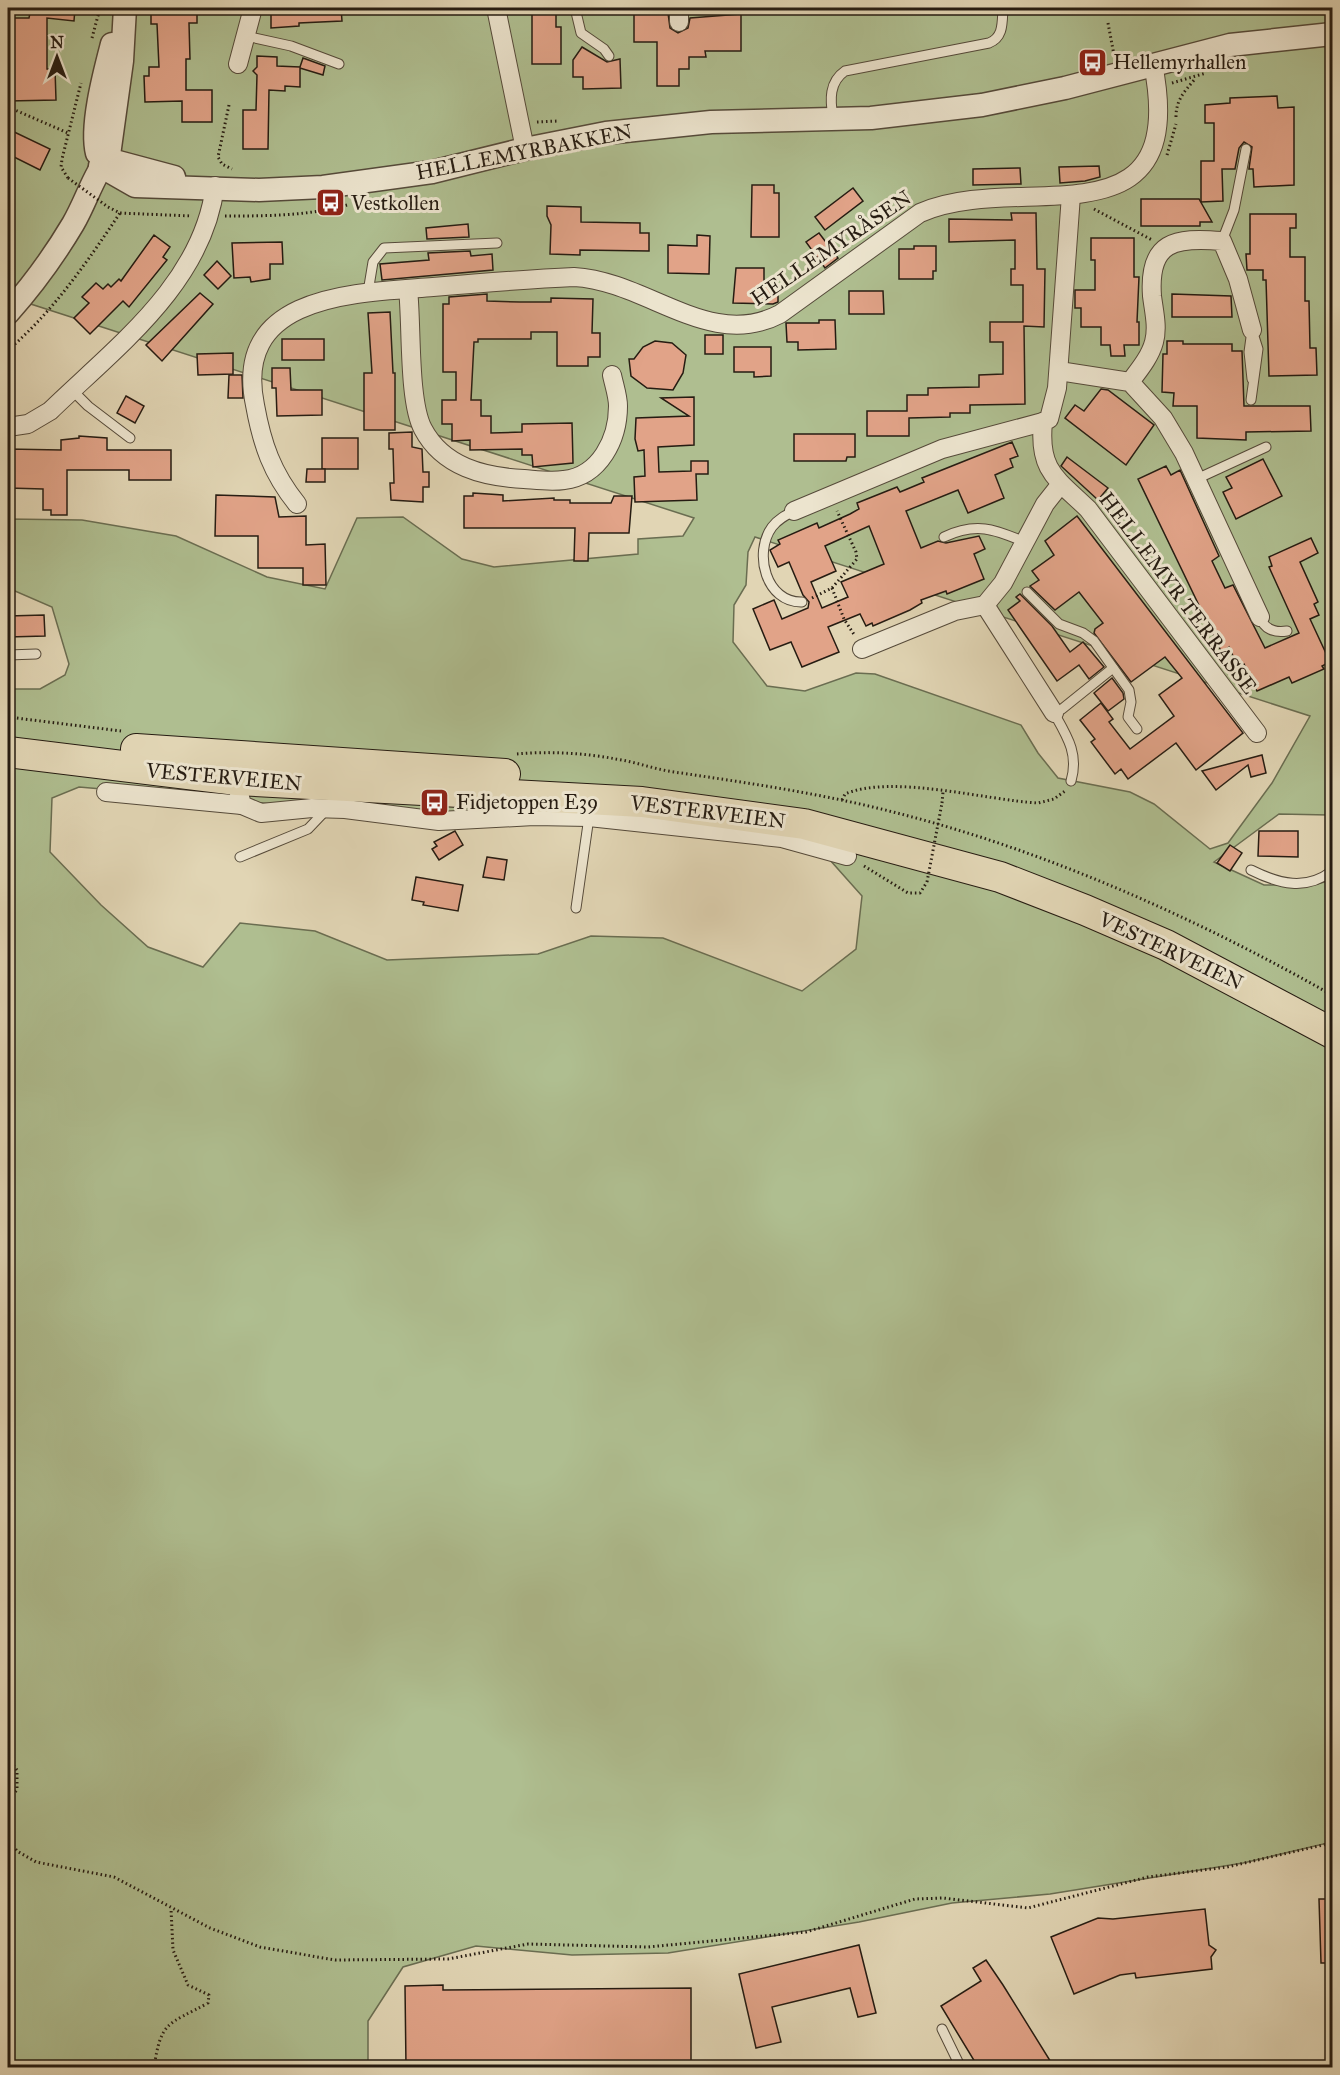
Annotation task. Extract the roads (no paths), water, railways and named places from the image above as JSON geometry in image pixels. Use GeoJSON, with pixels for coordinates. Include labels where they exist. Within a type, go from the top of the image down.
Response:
{"type":"FeatureCollection","features":[{"type":"Feature","properties":{"kind":"highway","name":"VESTERVEIEN"},"geometry":{"type":"LineString","coordinates":[[8,735],[93,746],[239,780],[556,778],[702,792],[879,825],[954,845],[1099,897],[1194,938],[1308,996],[1332,1011]]}},
{"type":"Feature","properties":{"kind":"highway","name":"VESTERVEIEN"},"geometry":{"type":"LineString","coordinates":[[8,752],[239,780],[339,788],[622,801],[701,808],[804,824],[1000,878],[1085,910],[1166,945],[1332,1033]]}},
{"type":"Feature","properties":{"kind":"street"},"geometry":{"type":"LineString","coordinates":[[8,313],[43,271],[73,224],[100,166],[95,146],[100,103],[123,8]]}},
{"type":"Feature","properties":{"kind":"street"},"geometry":{"type":"LineString","coordinates":[[238,64],[253,8]]}},
{"type":"Feature","properties":{"kind":"street"},"geometry":{"type":"LineString","coordinates":[[496,8],[525,149]]}},
{"type":"Feature","properties":{"kind":"street","name":"HELLEMYRBAKKEN"},"geometry":{"type":"LineString","coordinates":[[100,166],[135,186],[215,186],[259,190],[323,187],[432,172],[525,149],[606,133],[674,125],[833,120],[909,114],[1001,101],[1065,88],[1230,45],[1332,34]]}},
{"type":"Feature","properties":{"kind":"street"},"geometry":{"type":"LineString","coordinates":[[1071,195],[1100,192],[1119,184],[1143,162],[1158,130],[1160,114],[1153,64]]}},
{"type":"Feature","properties":{"kind":"street"},"geometry":{"type":"LineString","coordinates":[[8,427],[28,424],[39,419],[72,390],[159,304],[189,266],[210,216],[215,186]]}},
{"type":"Feature","properties":{"kind":"street","name":"HELLEMYRÅSEN"},"geometry":{"type":"LineString","coordinates":[[297,504],[263,446],[253,396],[256,359],[270,331],[294,311],[313,302],[368,292],[538,279],[591,278],[623,286],[713,323],[738,327],[754,325],[780,314],[920,213],[939,205],[980,198],[1071,195]]}},
{"type":"Feature","properties":{"kind":"street","name":"HELLEMYR TERRASSE"},"geometry":{"type":"LineString","coordinates":[[1071,195],[1059,371],[1054,405],[1049,419],[1043,422],[1041,438],[1044,459],[1060,485],[1088,509],[1257,733]]}},
{"type":"Feature","properties":{"kind":"street"},"geometry":{"type":"LineString","coordinates":[[1130,382],[1154,344],[1152,273],[1162,249],[1180,240],[1222,241],[1235,271],[1252,330]]}},
{"type":"Feature","properties":{"kind":"street"},"geometry":{"type":"LineString","coordinates":[[408,289],[418,418],[435,445],[468,470],[491,476],[552,481],[565,480],[586,472],[607,452],[616,424],[618,405],[612,375]]}},
{"type":"Feature","properties":{"kind":"street"},"geometry":{"type":"LineString","coordinates":[[1059,371],[1130,382],[1173,432],[1260,617]]}},
{"type":"Feature","properties":{"kind":"street"},"geometry":{"type":"LineString","coordinates":[[794,511],[942,449],[987,435],[1043,422]]}},
{"type":"Feature","properties":{"kind":"street"},"geometry":{"type":"LineString","coordinates":[[859,644],[955,611],[985,605],[1003,583],[1045,504],[1060,485]]}},
{"type":"Feature","properties":{"kind":"street"},"geometry":{"type":"LineString","coordinates":[[985,605],[1054,713]]}},
{"type":"Feature","properties":{"kind":"street"},"geometry":{"type":"LineString","coordinates":[[106,792],[239,780],[261,813],[328,808],[439,821],[534,816],[589,817],[782,838],[847,856]]}},
{"type":"Feature","properties":{"kind":"lane"},"geometry":{"type":"LineString","coordinates":[[575,8],[581,33],[604,49],[609,56]]}},
{"type":"Feature","properties":{"kind":"lane"},"geometry":{"type":"LineString","coordinates":[[833,120],[831,95],[834,82],[845,71],[989,43],[996,40],[1001,32],[1003,8]]}},
{"type":"Feature","properties":{"kind":"lane"},"geometry":{"type":"LineString","coordinates":[[246,36],[291,46],[339,64]]}},
{"type":"Feature","properties":{"kind":"lane"},"geometry":{"type":"LineString","coordinates":[[1222,241],[1234,210],[1246,149]]}},
{"type":"Feature","properties":{"kind":"lane"},"geometry":{"type":"LineString","coordinates":[[368,292],[374,262],[384,248],[497,243]]}},
{"type":"Feature","properties":{"kind":"lane"},"geometry":{"type":"LineString","coordinates":[[1251,400],[1252,379],[1249,352],[1252,330]]}},
{"type":"Feature","properties":{"kind":"lane"},"geometry":{"type":"LineString","coordinates":[[72,390],[88,406],[130,438]]}},
{"type":"Feature","properties":{"kind":"lane"},"geometry":{"type":"LineString","coordinates":[[1197,483],[1203,476],[1266,447]]}},
{"type":"Feature","properties":{"kind":"lane"},"geometry":{"type":"LineString","coordinates":[[794,511],[772,526],[762,556],[763,567],[776,591],[792,602],[802,602]]}},
{"type":"Feature","properties":{"kind":"lane"},"geometry":{"type":"LineString","coordinates":[[944,537],[961,529],[975,527],[1025,542]]}},
{"type":"Feature","properties":{"kind":"lane"},"geometry":{"type":"LineString","coordinates":[[1027,592],[1059,624],[1089,636],[1131,696],[1128,717],[1137,729]]}},
{"type":"Feature","properties":{"kind":"lane"},"geometry":{"type":"LineString","coordinates":[[1260,617],[1268,629],[1275,632],[1287,631]]}},
{"type":"Feature","properties":{"kind":"lane"},"geometry":{"type":"LineString","coordinates":[[8,655],[36,654]]}},
{"type":"Feature","properties":{"kind":"lane"},"geometry":{"type":"LineString","coordinates":[[1071,781],[1074,754],[1054,713],[1113,668]]}},
{"type":"Feature","properties":{"kind":"lane"},"geometry":{"type":"LineString","coordinates":[[240,858],[308,829],[328,808]]}},
{"type":"Feature","properties":{"kind":"lane"},"geometry":{"type":"LineString","coordinates":[[576,908],[589,817]]}},
{"type":"Feature","properties":{"kind":"lane"},"geometry":{"type":"LineString","coordinates":[[1251,870],[1292,884],[1312,883],[1332,871]]}},
{"type":"Feature","properties":{"kind":"lane"},"geometry":{"type":"LineString","coordinates":[[942,2029],[961,2067]]}},
{"type":"Feature","properties":{"kind":"place","name":"Hellemyrhallen"},"geometry":{"type":"Point","coordinates":[1092,62]}},
{"type":"Feature","properties":{"kind":"place","name":"Vestkollen"},"geometry":{"type":"Point","coordinates":[330,203]}},
{"type":"Feature","properties":{"kind":"place","name":"Fidjetoppen E39"},"geometry":{"type":"Point","coordinates":[435,802]}}]}
